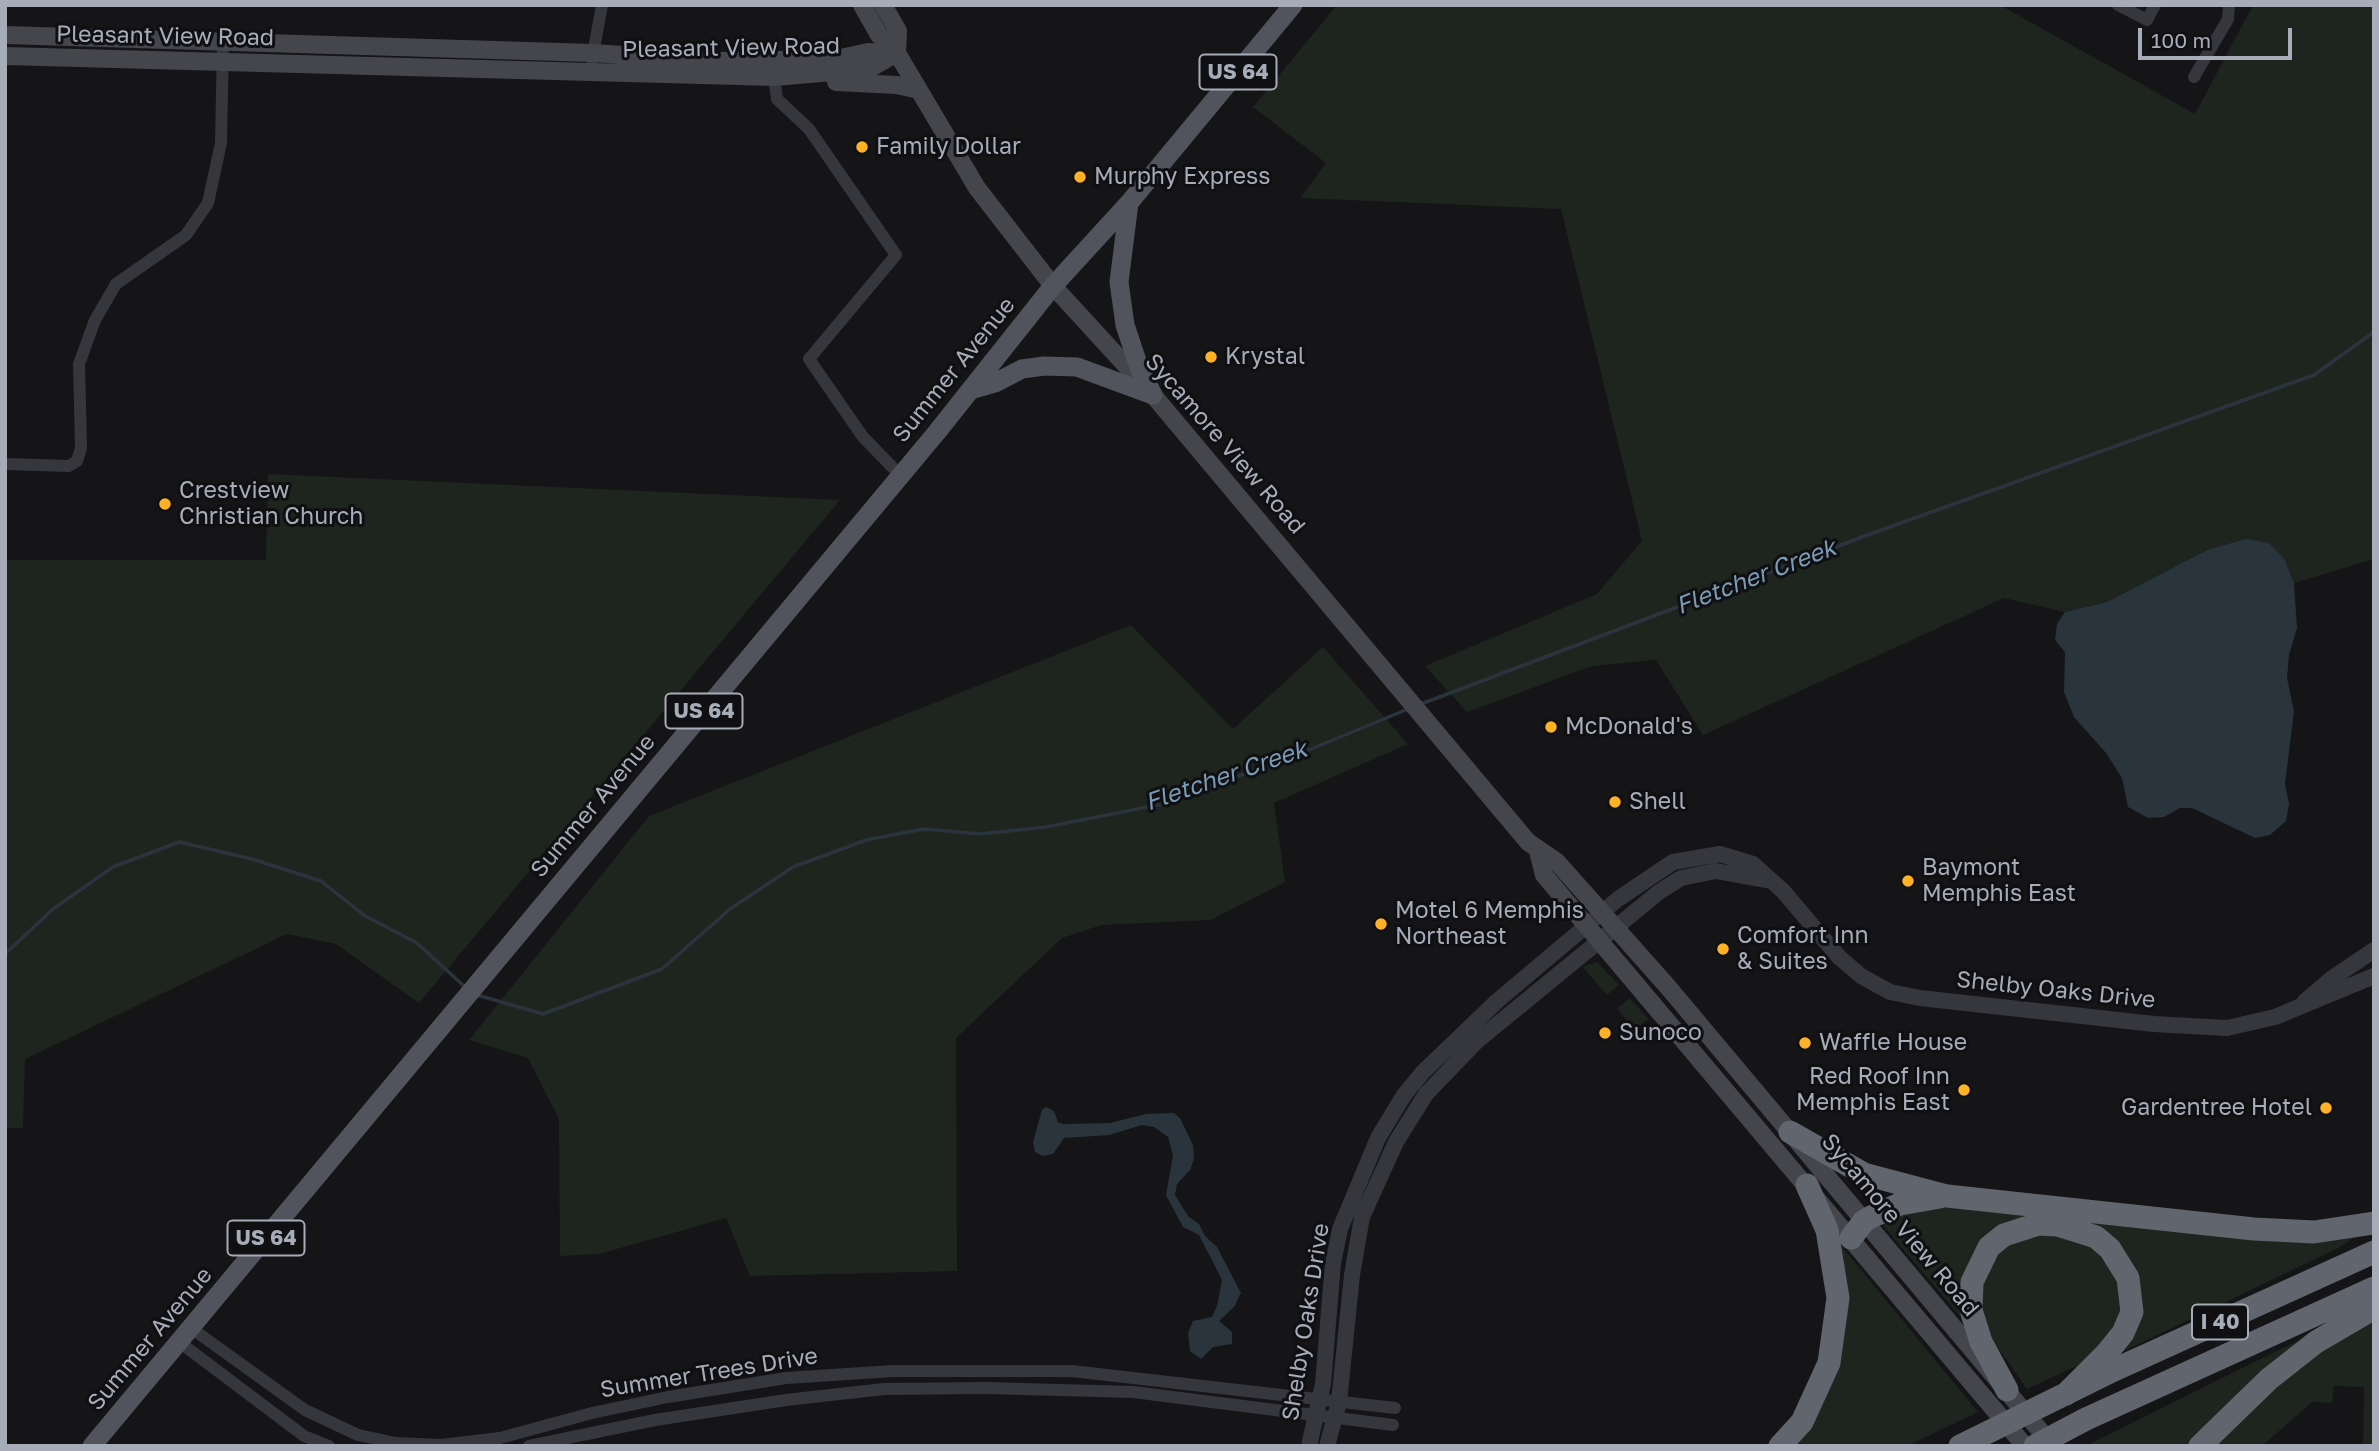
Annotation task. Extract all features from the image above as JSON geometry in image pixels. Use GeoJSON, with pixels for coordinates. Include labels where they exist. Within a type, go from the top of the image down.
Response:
{"type":"FeatureCollection","features":[{"type":"Feature","properties":{"kind":"highway"},"geometry":{"type":"LineString","coordinates":[[1790,1132],[1864,1174],[1947,1196],[2254,1229],[2314,1232],[2374,1223]]}},
{"type":"Feature","properties":{"kind":"highway"},"geometry":{"type":"LineString","coordinates":[[1780,1446],[1802,1422],[1829,1363],[1838,1298],[1827,1230],[1807,1185]]}},
{"type":"Feature","properties":{"kind":"highway"},"geometry":{"type":"LineString","coordinates":[[1858,1229],[1900,1204],[1947,1196]]}},
{"type":"Feature","properties":{"kind":"highway"},"geometry":{"type":"LineString","coordinates":[[2007,1390],[1978,1333],[1971,1310],[1972,1282],[1989,1247],[2004,1235],[2038,1224],[2058,1225],[2096,1237],[2110,1249],[2128,1278],[2132,1312],[2115,1343],[2066,1394]]}},
{"type":"Feature","properties":{"kind":"highway","name":"I 40"},"geometry":{"type":"LineString","coordinates":[[1962,1445],[2374,1252]]}},
{"type":"Feature","properties":{"kind":"highway","name":"I 40"},"geometry":{"type":"LineString","coordinates":[[2035,1446],[2086,1419],[2374,1287]]}},
{"type":"Feature","properties":{"kind":"highway"},"geometry":{"type":"LineString","coordinates":[[2200,1446],[2269,1379],[2316,1342],[2374,1308]]}},
{"type":"Feature","properties":{"kind":"main road","name":"Sycamore View Road"},"geometry":{"type":"LineString","coordinates":[[862,5],[879,35],[897,53],[977,188],[1053,286],[1153,395],[1538,851],[1557,862],[1790,1132],[1858,1229],[2025,1446]]}},
{"type":"Feature","properties":{"kind":"main road","name":"Sycamore View Road"},"geometry":{"type":"LineString","coordinates":[[883,5],[898,31],[897,53]]}},
{"type":"Feature","properties":{"kind":"main road","name":"Summer Avenue"},"geometry":{"type":"LineString","coordinates":[[92,1446],[971,390],[1053,286],[1129,203],[1293,5]]}},
{"type":"Feature","properties":{"kind":"main road","name":"Pleasant View Road"},"geometry":{"type":"LineString","coordinates":[[5,35],[592,53],[718,61],[836,59],[868,52],[897,53]]}},
{"type":"Feature","properties":{"kind":"main road"},"geometry":{"type":"LineString","coordinates":[[402,67],[403,47]]}},
{"type":"Feature","properties":{"kind":"main road","name":"Pleasant View Road"},"geometry":{"type":"LineString","coordinates":[[5,56],[774,77],[869,69],[897,53]]}},
{"type":"Feature","properties":{"kind":"main road"},"geometry":{"type":"LineString","coordinates":[[799,76],[811,81],[877,83],[919,90]]}},
{"type":"Feature","properties":{"kind":"main road"},"geometry":{"type":"LineString","coordinates":[[1129,203],[1119,282],[1125,325],[1140,370],[1153,395]]}},
{"type":"Feature","properties":{"kind":"main road"},"geometry":{"type":"LineString","coordinates":[[971,390],[995,383],[1021,369],[1044,366],[1077,367],[1153,395]]}},
{"type":"Feature","properties":{"kind":"main road","name":"Sycamore View Road"},"geometry":{"type":"LineString","coordinates":[[1538,851],[1544,875],[1770,1146],[1807,1185],[1858,1229],[2007,1390],[2053,1446]]}},
{"type":"Feature","properties":{"kind":"street"},"geometry":{"type":"LineString","coordinates":[[593,73],[592,53],[602,5]]}},
{"type":"Feature","properties":{"kind":"street"},"geometry":{"type":"LineString","coordinates":[[2118,5],[2147,20],[2155,5]]}},
{"type":"Feature","properties":{"kind":"street"},"geometry":{"type":"LineString","coordinates":[[2193,77],[2228,19],[2229,5]]}},
{"type":"Feature","properties":{"kind":"street"},"geometry":{"type":"LineString","coordinates":[[5,464],[69,466],[77,461],[82,448],[79,364],[95,320],[116,284],[187,235],[208,203],[221,143],[223,42]]}},
{"type":"Feature","properties":{"kind":"street"},"geometry":{"type":"LineString","coordinates":[[774,77],[777,99],[809,129],[896,255],[809,359],[863,437],[900,475]]}},
{"type":"Feature","properties":{"kind":"street","name":"Shelby Oaks Drive"},"geometry":{"type":"LineString","coordinates":[[1309,1446],[1326,1358],[1333,1263],[1340,1228],[1378,1138],[1404,1094],[1423,1072],[1496,1002],[1608,921],[1692,874],[1716,871],[1771,881],[1806,916],[1839,957],[1872,984],[1890,992],[1953,1002],[2214,1028],[2243,1026],[2275,1017],[2303,1004],[2329,997],[2374,976]]}},
{"type":"Feature","properties":{"kind":"street","name":"Shelby Oaks Drive"},"geometry":{"type":"LineString","coordinates":[[1327,1446],[1339,1402],[1352,1275],[1362,1217],[1396,1142],[1426,1094],[1477,1041],[1593,933]]}},
{"type":"Feature","properties":{"kind":"street"},"geometry":{"type":"LineString","coordinates":[[2303,1004],[2331,979],[2374,950]]}},
{"type":"Feature","properties":{"kind":"street"},"geometry":{"type":"LineString","coordinates":[[185,1335],[304,1436],[328,1446]]}},
{"type":"Feature","properties":{"kind":"street","name":"Summer Trees Drive"},"geometry":{"type":"LineString","coordinates":[[185,1335],[305,1410],[358,1435],[396,1443],[441,1445],[500,1438],[668,1397],[786,1378],[893,1371],[1072,1371],[1395,1408]]}},
{"type":"Feature","properties":{"kind":"street","name":"Summer Trees Drive"},"geometry":{"type":"LineString","coordinates":[[528,1446],[774,1402],[884,1389],[986,1388],[1133,1392],[1393,1425]]}},
{"type":"Feature","properties":{"kind":"street"},"geometry":{"type":"LineString","coordinates":[[566,1420],[570,1438]]}},
{"type":"Feature","properties":{"kind":"shaded area"},"geometry":{"type":"Polygon","coordinates":[[[1337,5],[2000,5],[2195,114],[2253,5],[2374,5],[2374,559],[2294,583],[2285,560],[2207,550],[2107,602],[2065,612],[2004,598],[1703,735],[1656,660],[1592,666],[1467,712],[1425,666],[1597,594],[1642,541],[1561,209],[1300,198],[1326,163],[1253,107],[1337,5]]]}},
{"type":"Feature","properties":{"kind":"shaded area"},"geometry":{"type":"Polygon","coordinates":[[[268,474],[840,500],[419,1003],[336,944],[287,934],[25,1059],[23,1128],[5,1128],[5,560],[266,560],[268,474]]]}},
{"type":"Feature","properties":{"kind":"shaded area"},"geometry":{"type":"Polygon","coordinates":[[[2246,539],[2269,543],[2285,560],[2294,583],[2297,628],[2289,655],[2287,678],[2294,711],[2285,784],[2289,804],[2286,821],[2270,835],[2255,838],[2192,808],[2180,808],[2164,817],[2148,818],[2128,807],[2122,778],[2106,753],[2074,717],[2064,692],[2065,652],[2055,640],[2057,624],[2065,612],[2107,602],[2207,550],[2246,539]]]}},
{"type":"Feature","properties":{"kind":"shaded area"},"geometry":{"type":"Polygon","coordinates":[[[1131,625],[1233,729],[1323,647],[1408,744],[1274,803],[1285,882],[1211,920],[1101,925],[1062,938],[956,1038],[957,1271],[750,1276],[726,1218],[599,1254],[560,1256],[559,1119],[528,1058],[469,1040],[649,816],[1131,625]]]}},
{"type":"Feature","properties":{"kind":"shaded area"},"geometry":{"type":"Polygon","coordinates":[[[1597,962],[1619,985],[1607,995],[1583,967],[1597,962]]]}},
{"type":"Feature","properties":{"kind":"shaded area"},"geometry":{"type":"Polygon","coordinates":[[[1630,998],[1648,1019],[1635,1031],[1617,1008],[1630,998]]]}},
{"type":"Feature","properties":{"kind":"shaded area"},"geometry":{"type":"Polygon","coordinates":[[[1046,1107],[1054,1111],[1058,1122],[1063,1124],[1110,1123],[1146,1114],[1174,1113],[1180,1118],[1193,1145],[1194,1159],[1190,1170],[1177,1184],[1175,1195],[1188,1216],[1199,1224],[1205,1236],[1217,1247],[1241,1293],[1234,1307],[1219,1321],[1232,1332],[1232,1344],[1213,1347],[1201,1359],[1190,1351],[1188,1333],[1193,1321],[1212,1317],[1222,1280],[1199,1235],[1183,1227],[1166,1195],[1173,1155],[1168,1137],[1154,1127],[1142,1125],[1109,1135],[1064,1138],[1053,1154],[1043,1156],[1035,1152],[1033,1142],[1042,1110],[1046,1107]]]}},
{"type":"Feature","properties":{"kind":"shaded area"},"geometry":{"type":"Polygon","coordinates":[[[1947,1202],[2358,1235],[2338,1248],[2118,1354],[2134,1331],[2120,1246],[2008,1224],[1965,1315],[1959,1315],[1881,1223],[1883,1216],[1947,1202]]]}},
{"type":"Feature","properties":{"kind":"shaded area"},"geometry":{"type":"Polygon","coordinates":[[[2047,1230],[2094,1243],[2124,1281],[2121,1324],[2081,1364],[2027,1389],[1988,1334],[1979,1312],[1987,1261],[2002,1243],[2047,1230]]]}},
{"type":"Feature","properties":{"kind":"shaded area"},"geometry":{"type":"Polygon","coordinates":[[[1834,1237],[1978,1412],[1907,1446],[1787,1446],[1815,1412],[1834,1237]]]}},
{"type":"Feature","properties":{"kind":"shaded area"},"geometry":{"type":"Polygon","coordinates":[[[2374,1317],[2372,1446],[2363,1446],[2364,1387],[2334,1386],[2332,1403],[2312,1402],[2262,1446],[2211,1446],[2319,1348],[2374,1317]]]}},
{"type":"Feature","properties":{"kind":"shaded area"},"geometry":{"type":"Polygon","coordinates":[[[2299,1340],[2189,1446],[2085,1446],[2299,1340]]]}},
{"type":"Feature","properties":{"kind":"waterway","name":"Fletcher Creek"},"geometry":{"type":"LineString","coordinates":[[1421,704],[1873,533],[2314,375],[2374,332]]}},
{"type":"Feature","properties":{"kind":"waterway","name":"Fletcher Creek"},"geometry":{"type":"LineString","coordinates":[[477,995],[543,1014],[662,969],[730,909],[793,867],[866,840],[924,829],[980,834],[1046,827],[1158,805],[1299,754],[1408,709]]}},
{"type":"Feature","properties":{"kind":"waterway","name":"Fletcher Creek"},"geometry":{"type":"LineString","coordinates":[[5,954],[53,909],[113,867],[179,842],[252,859],[321,881],[365,916],[417,943],[465,987]]}},
{"type":"Feature","properties":{"kind":"place","name":"Family Dollar"},"geometry":{"type":"Point","coordinates":[862,147]}},
{"type":"Feature","properties":{"kind":"place","name":"Murphy Express"},"geometry":{"type":"Point","coordinates":[1080,177]}},
{"type":"Feature","properties":{"kind":"place","name":"Krystal"},"geometry":{"type":"Point","coordinates":[1211,357]}},
{"type":"Feature","properties":{"kind":"place","name":"Crestview Christian Church"},"geometry":{"type":"Point","coordinates":[165,504]}},
{"type":"Feature","properties":{"kind":"place","name":"McDonald's"},"geometry":{"type":"Point","coordinates":[1551,727]}},
{"type":"Feature","properties":{"kind":"place","name":"Shell"},"geometry":{"type":"Point","coordinates":[1615,802]}},
{"type":"Feature","properties":{"kind":"place","name":"Baymont Memphis East"},"geometry":{"type":"Point","coordinates":[1908,881]}},
{"type":"Feature","properties":{"kind":"place","name":"Motel 6 Memphis Northeast"},"geometry":{"type":"Point","coordinates":[1381,924]}},
{"type":"Feature","properties":{"kind":"place","name":"Comfort Inn & Suites"},"geometry":{"type":"Point","coordinates":[1723,949]}},
{"type":"Feature","properties":{"kind":"place","name":"Sunoco"},"geometry":{"type":"Point","coordinates":[1605,1033]}},
{"type":"Feature","properties":{"kind":"place","name":"Waffle House"},"geometry":{"type":"Point","coordinates":[1805,1043]}},
{"type":"Feature","properties":{"kind":"place","name":"Red Roof Inn Memphis East"},"geometry":{"type":"Point","coordinates":[1964,1090]}},
{"type":"Feature","properties":{"kind":"place","name":"Gardentree Hotel"},"geometry":{"type":"Point","coordinates":[2326,1108]}}]}
